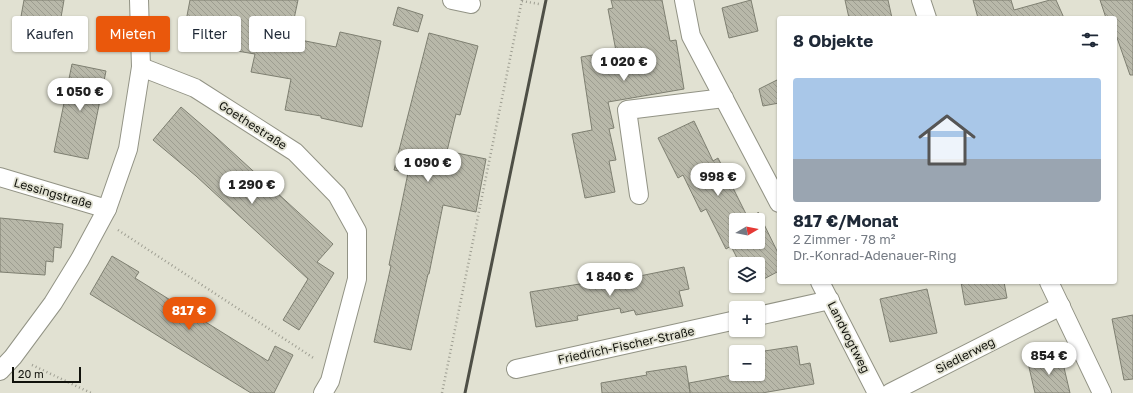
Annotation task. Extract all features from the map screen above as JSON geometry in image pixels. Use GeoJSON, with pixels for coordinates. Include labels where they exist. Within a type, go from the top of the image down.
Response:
{"type":"FeatureCollection","features":[{"type":"Feature","properties":{"kind":"street"},"geometry":{"type":"LineString","coordinates":[[0,371],[13,357],[53,303],[80,259],[104,214],[128,149],[140,67],[139,0]]}},
{"type":"Feature","properties":{"kind":"street"},"geometry":{"type":"LineString","coordinates":[[452,0],[470,4]]}},
{"type":"Feature","properties":{"kind":"street"},"geometry":{"type":"LineString","coordinates":[[684,0],[691,36],[777,199]]}},
{"type":"Feature","properties":{"kind":"street"},"geometry":{"type":"LineString","coordinates":[[921,0],[926,16]]}},
{"type":"Feature","properties":{"kind":"street","name":"Goethestraße"},"geometry":{"type":"LineString","coordinates":[[140,67],[195,88],[295,152],[337,195],[357,231],[358,279],[330,381],[323,393]]}},
{"type":"Feature","properties":{"kind":"street"},"geometry":{"type":"LineString","coordinates":[[639,196],[628,110],[724,98]]}},
{"type":"Feature","properties":{"kind":"street","name":"Lessingstraße"},"geometry":{"type":"LineString","coordinates":[[0,177],[104,214]]}},
{"type":"Feature","properties":{"kind":"street","name":"Landvogtweg"},"geometry":{"type":"LineString","coordinates":[[821,284],[877,393]]}},
{"type":"Feature","properties":{"kind":"street"},"geometry":{"type":"LineString","coordinates":[[1050,284],[1102,393]]}},
{"type":"Feature","properties":{"kind":"street"},"geometry":{"type":"LineString","coordinates":[[765,314],[830,300]]}},
{"type":"Feature","properties":{"kind":"street","name":"Siedlerweg"},"geometry":{"type":"LineString","coordinates":[[890,393],[1061,306]]}},
{"type":"Feature","properties":{"kind":"street","name":"Friedrich-Fischer-Straße"},"geometry":{"type":"LineString","coordinates":[[516,369],[729,322]]}},
{"type":"Feature","properties":{"kind":"path"},"geometry":{"type":"LineString","coordinates":[[442,393],[522,0],[539,4]]}},
{"type":"Feature","properties":{"kind":"path"},"geometry":{"type":"LineString","coordinates":[[104,214],[333,370]]}},
{"type":"Feature","properties":{"kind":"path"},"geometry":{"type":"LineString","coordinates":[[13,357],[91,393]]}},
{"type":"Feature","properties":{"kind":"building"},"geometry":{"type":"Polygon","coordinates":[[[24,0],[64,0],[61,16],[21,16],[24,0]]]}},
{"type":"Feature","properties":{"kind":"building"},"geometry":{"type":"Polygon","coordinates":[[[190,0],[298,0],[295,16],[249,16],[249,52],[305,52],[305,41],[336,47],[340,32],[381,41],[362,127],[321,118],[321,116],[285,110],[291,79],[251,72],[255,54],[241,52],[241,16],[187,16],[190,0]]]}},
{"type":"Feature","properties":{"kind":"building"},"geometry":{"type":"Polygon","coordinates":[[[611,0],[662,0],[670,41],[676,40],[684,89],[608,102],[614,128],[609,129],[616,160],[609,161],[615,192],[585,198],[572,134],[592,130],[581,57],[616,51],[608,9],[613,8],[611,0]]]}},
{"type":"Feature","properties":{"kind":"building"},"geometry":{"type":"Polygon","coordinates":[[[751,0],[758,31],[729,38],[722,8],[751,0]]]}},
{"type":"Feature","properties":{"kind":"building"},"geometry":{"type":"Polygon","coordinates":[[[845,0],[888,0],[892,16],[849,16],[845,0]]]}},
{"type":"Feature","properties":{"kind":"building"},"geometry":{"type":"Polygon","coordinates":[[[973,0],[1011,0],[1014,10],[1050,0],[1056,0],[1063,16],[977,16],[973,0]]]}},
{"type":"Feature","properties":{"kind":"building"},"geometry":{"type":"Polygon","coordinates":[[[1100,0],[1133,0],[1133,75],[1130,75],[1117,38],[1117,16],[1105,16],[1100,0]]]}},
{"type":"Feature","properties":{"kind":"building"},"geometry":{"type":"Polygon","coordinates":[[[398,7],[423,15],[418,32],[393,25],[398,7]]]}},
{"type":"Feature","properties":{"kind":"building"},"geometry":{"type":"Polygon","coordinates":[[[429,33],[478,46],[460,115],[456,114],[447,151],[486,159],[476,212],[443,205],[411,350],[374,342],[391,266],[389,265],[408,173],[394,170],[429,33]]]}},
{"type":"Feature","properties":{"kind":"building"},"geometry":{"type":"Polygon","coordinates":[[[72,64],[106,71],[88,159],[54,152],[72,64]]]}},
{"type":"Feature","properties":{"kind":"building"},"geometry":{"type":"Polygon","coordinates":[[[777,80],[777,103],[763,106],[759,89],[777,80]]]}},
{"type":"Feature","properties":{"kind":"building"},"geometry":{"type":"Polygon","coordinates":[[[181,107],[333,244],[317,262],[334,273],[299,330],[283,320],[308,279],[196,176],[153,140],[181,107]]]}},
{"type":"Feature","properties":{"kind":"building"},"geometry":{"type":"Polygon","coordinates":[[[694,121],[713,161],[718,158],[746,213],[729,213],[729,247],[726,249],[706,209],[701,212],[683,175],[678,178],[658,138],[694,121]]]}},
{"type":"Feature","properties":{"kind":"building"},"geometry":{"type":"Polygon","coordinates":[[[0,218],[63,224],[61,248],[54,247],[53,262],[46,261],[45,275],[0,272],[0,218]]]}},
{"type":"Feature","properties":{"kind":"building"},"geometry":{"type":"Polygon","coordinates":[[[765,226],[777,251],[777,272],[765,278],[765,257],[736,257],[732,249],[765,249],[765,226]]]}},
{"type":"Feature","properties":{"kind":"building"},"geometry":{"type":"Polygon","coordinates":[[[112,256],[139,272],[135,278],[268,361],[275,346],[293,355],[274,393],[251,393],[90,294],[112,256]]]}},
{"type":"Feature","properties":{"kind":"building"},"geometry":{"type":"Polygon","coordinates":[[[684,267],[689,289],[679,291],[683,306],[636,315],[634,310],[621,313],[620,308],[577,316],[578,320],[536,327],[530,292],[592,282],[591,277],[613,273],[615,281],[684,267]]]}},
{"type":"Feature","properties":{"kind":"building"},"geometry":{"type":"Polygon","coordinates":[[[961,284],[1004,284],[1007,298],[965,305],[961,284]]]}},
{"type":"Feature","properties":{"kind":"building"},"geometry":{"type":"Polygon","coordinates":[[[927,289],[937,333],[890,342],[880,299],[927,289]]]}},
{"type":"Feature","properties":{"kind":"building"},"geometry":{"type":"Polygon","coordinates":[[[1133,315],[1133,379],[1124,380],[1112,319],[1133,315]]]}},
{"type":"Feature","properties":{"kind":"building"},"geometry":{"type":"Polygon","coordinates":[[[797,346],[800,365],[810,363],[814,384],[762,393],[690,393],[689,383],[729,376],[729,381],[765,381],[765,351],[797,346]]]}},
{"type":"Feature","properties":{"kind":"building"},"geometry":{"type":"Polygon","coordinates":[[[1061,355],[1070,393],[1035,393],[1028,363],[1061,355]]]}},
{"type":"Feature","properties":{"kind":"building"},"geometry":{"type":"Polygon","coordinates":[[[686,366],[690,393],[602,393],[601,383],[647,375],[646,372],[686,366]]]}},
{"type":"Feature","properties":{"kind":"railway"},"geometry":{"type":"LineString","coordinates":[[465,393],[546,0]]}}]}
